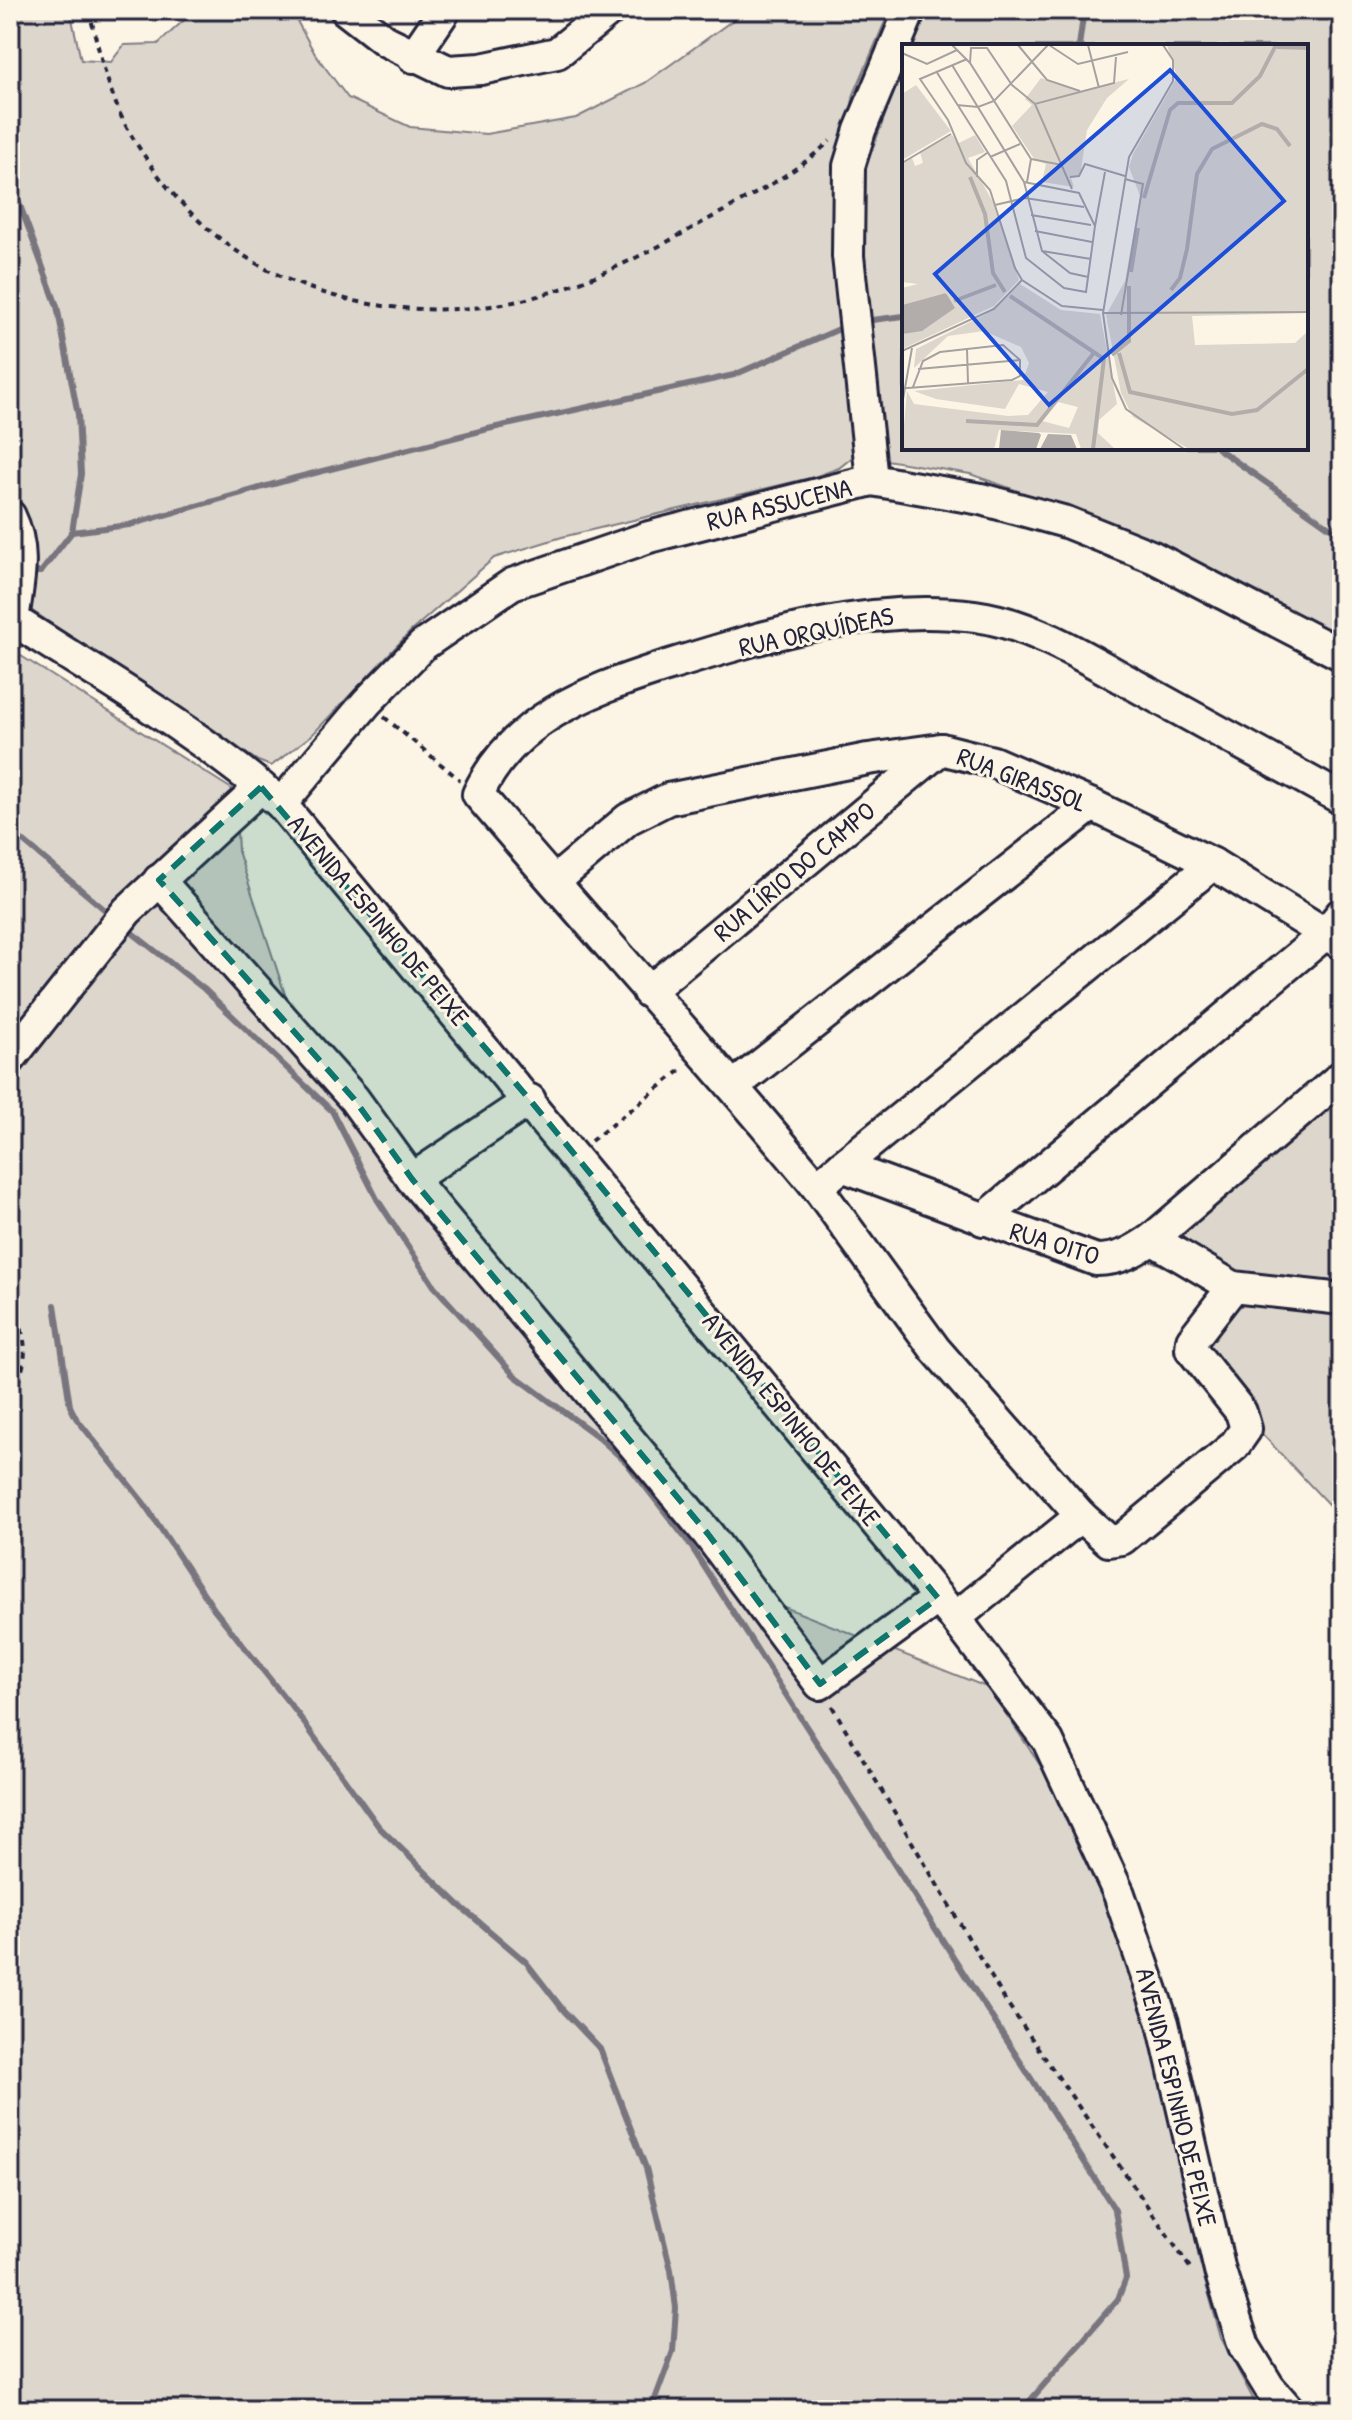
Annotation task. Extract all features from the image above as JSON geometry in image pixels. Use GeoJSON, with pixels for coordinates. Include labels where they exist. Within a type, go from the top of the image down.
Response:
{"type":"FeatureCollection","features":[{"type":"Feature","properties":{"kind":"street"},"geometry":{"type":"LineString","coordinates":[[346,10],[413,57],[448,71],[481,69],[557,53],[610,10]]}},
{"type":"Feature","properties":{"kind":"street"},"geometry":{"type":"LineString","coordinates":[[413,57],[445,10]]}},
{"type":"Feature","properties":{"kind":"street"},"geometry":{"type":"LineString","coordinates":[[872,480],[848,256],[849,166],[860,130],[910,10]]}},
{"type":"Feature","properties":{"kind":"street","name":"RUA ASSUCENA"},"geometry":{"type":"LineString","coordinates":[[10,1059],[118,920],[159,880],[271,795],[423,645],[512,584],[649,537],[872,480],[981,499],[1066,522],[1153,557],[1342,655]]}},
{"type":"Feature","properties":{"kind":"street"},"geometry":{"type":"LineString","coordinates":[[10,516],[18,532],[22,561],[11,619]]}},
{"type":"Feature","properties":{"kind":"street","name":"RUA ORQUÍDEAS"},"geometry":{"type":"LineString","coordinates":[[478,794],[500,755],[564,704],[684,661],[840,621],[898,613],[976,616],[1039,635],[1342,799]]}},
{"type":"Feature","properties":{"kind":"street","name":"AVENIDA ESPINHO DE PEIXE"},"geometry":{"type":"LineString","coordinates":[[11,619],[139,699],[271,795],[530,1100],[947,1608],[1048,1741],[1108,1867],[1163,2023],[1220,2271],[1244,2346],[1269,2387],[1289,2410]]}},
{"type":"Feature","properties":{"kind":"street","name":"RUA GIRASSOL"},"geometry":{"type":"LineString","coordinates":[[555,881],[628,819],[668,799],[868,759],[941,749],[993,762],[1092,805],[1213,864],[1336,931]]}},
{"type":"Feature","properties":{"kind":"street","name":"RUA LÍRIO DO CAMPO"},"geometry":{"type":"LineString","coordinates":[[648,992],[941,749]]}},
{"type":"Feature","properties":{"kind":"street"},"geometry":{"type":"LineString","coordinates":[[478,794],[648,992],[734,1086],[817,1187],[935,1349],[1081,1516],[1109,1541],[1122,1539],[1234,1446],[1246,1429],[1241,1412],[1191,1349],[1192,1340],[1233,1287]]}},
{"type":"Feature","properties":{"kind":"street"},"geometry":{"type":"LineString","coordinates":[[734,1086],[1092,805]]}},
{"type":"Feature","properties":{"kind":"street"},"geometry":{"type":"LineString","coordinates":[[817,1187],[1213,864]]}},
{"type":"Feature","properties":{"kind":"street"},"geometry":{"type":"LineString","coordinates":[[159,880],[354,1099],[412,1179],[708,1534],[820,1684],[947,1608],[1081,1516]]}},
{"type":"Feature","properties":{"kind":"street"},"geometry":{"type":"LineString","coordinates":[[983,1220],[1336,931]]}},
{"type":"Feature","properties":{"kind":"street","name":"RUA OITO"},"geometry":{"type":"LineString","coordinates":[[842,1166],[1096,1260],[1111,1260],[1130,1254],[1152,1239],[1342,1076]]}},
{"type":"Feature","properties":{"kind":"street"},"geometry":{"type":"LineString","coordinates":[[412,1179],[530,1100]]}},
{"type":"Feature","properties":{"kind":"street"},"geometry":{"type":"LineString","coordinates":[[1152,1239],[1233,1287],[1342,1299]]}},
{"type":"Feature","properties":{"kind":"path"},"geometry":{"type":"LineString","coordinates":[[89,10],[100,60],[119,111],[137,146],[190,215],[250,263],[295,285],[334,296],[404,307],[472,308],[521,300],[587,279],[673,239],[792,171],[834,138]]}},
{"type":"Feature","properties":{"kind":"path"},"geometry":{"type":"LineString","coordinates":[[367,702],[478,794]]}},
{"type":"Feature","properties":{"kind":"path"},"geometry":{"type":"LineString","coordinates":[[574,1155],[703,1052]]}},
{"type":"Feature","properties":{"kind":"path"},"geometry":{"type":"LineString","coordinates":[[10,1294],[28,1345],[23,1369],[10,1399]]}},
{"type":"Feature","properties":{"kind":"path"},"geometry":{"type":"LineString","coordinates":[[820,1684],[1005,2000],[1200,2282]]}},
{"type":"Feature","properties":{"kind":"highlighted area"},"geometry":{"type":"Polygon","coordinates":[[[261,787],[530,1100],[938,1598],[820,1684],[708,1534],[412,1179],[354,1099],[159,880],[261,787]]]}},
{"type":"Feature","properties":{"kind":"shaded area"},"geometry":{"type":"Polygon","coordinates":[[[10,10],[70,10],[81,60],[111,62],[124,45],[158,44],[195,10],[291,10],[315,54],[348,98],[410,127],[486,134],[576,118],[645,83],[747,10],[890,10],[854,94],[833,195],[832,244],[859,452],[839,468],[814,477],[562,537],[494,558],[410,632],[312,735],[271,766],[258,761],[10,596],[10,10]]]}},
{"type":"Feature","properties":{"kind":"shaded area"},"geometry":{"type":"Polygon","coordinates":[[[927,10],[1342,10],[1342,639],[1089,516],[970,474],[886,460],[857,241],[860,183],[902,69],[902,450],[1308,450],[1308,44],[913,44],[927,10]]]}},
{"type":"Feature","properties":{"kind":"shaded area"},"geometry":{"type":"Polygon","coordinates":[[[10,649],[235,791],[238,851],[285,994],[340,1083],[764,1599],[989,1688],[1044,1771],[1112,1915],[1174,2107],[1199,2259],[1221,2338],[1259,2410],[10,2410],[10,649]]]}},
{"type":"Feature","properties":{"kind":"shaded area"},"geometry":{"type":"Polygon","coordinates":[[[1342,1097],[1342,1519],[1184,1351],[1222,1291],[1149,1260],[1342,1097]]]}},
{"type":"Feature","properties":{"kind":"waterway"},"geometry":{"type":"LineString","coordinates":[[1079,44],[1084,10]]}},
{"type":"Feature","properties":{"kind":"waterway"},"geometry":{"type":"LineString","coordinates":[[10,109],[17,197],[57,306],[78,415],[81,474],[72,532],[41,572],[29,572]]}},
{"type":"Feature","properties":{"kind":"waterway"},"geometry":{"type":"LineString","coordinates":[[864,321],[902,316]]}},
{"type":"Feature","properties":{"kind":"waterway"},"geometry":{"type":"LineString","coordinates":[[72,532],[129,525],[295,478],[488,429],[734,375],[846,326]]}},
{"type":"Feature","properties":{"kind":"waterway"},"geometry":{"type":"LineString","coordinates":[[1220,450],[1342,536]]}},
{"type":"Feature","properties":{"kind":"waterway"},"geometry":{"type":"LineString","coordinates":[[10,830],[111,915]]}},
{"type":"Feature","properties":{"kind":"waterway"},"geometry":{"type":"LineString","coordinates":[[126,928],[204,989],[332,1111],[377,1199],[434,1286],[514,1375],[597,1436],[626,1462],[689,1543],[1115,2210],[1126,2278],[1118,2299],[1022,2410]]}},
{"type":"Feature","properties":{"kind":"waterway"},"geometry":{"type":"LineString","coordinates":[[55,1305],[70,1406],[76,1418],[143,1502],[214,1609],[297,1713],[379,1827],[459,1905],[526,1962],[564,2011],[600,2049],[646,2168],[671,2270],[676,2308],[673,2351],[651,2410]]}}]}
